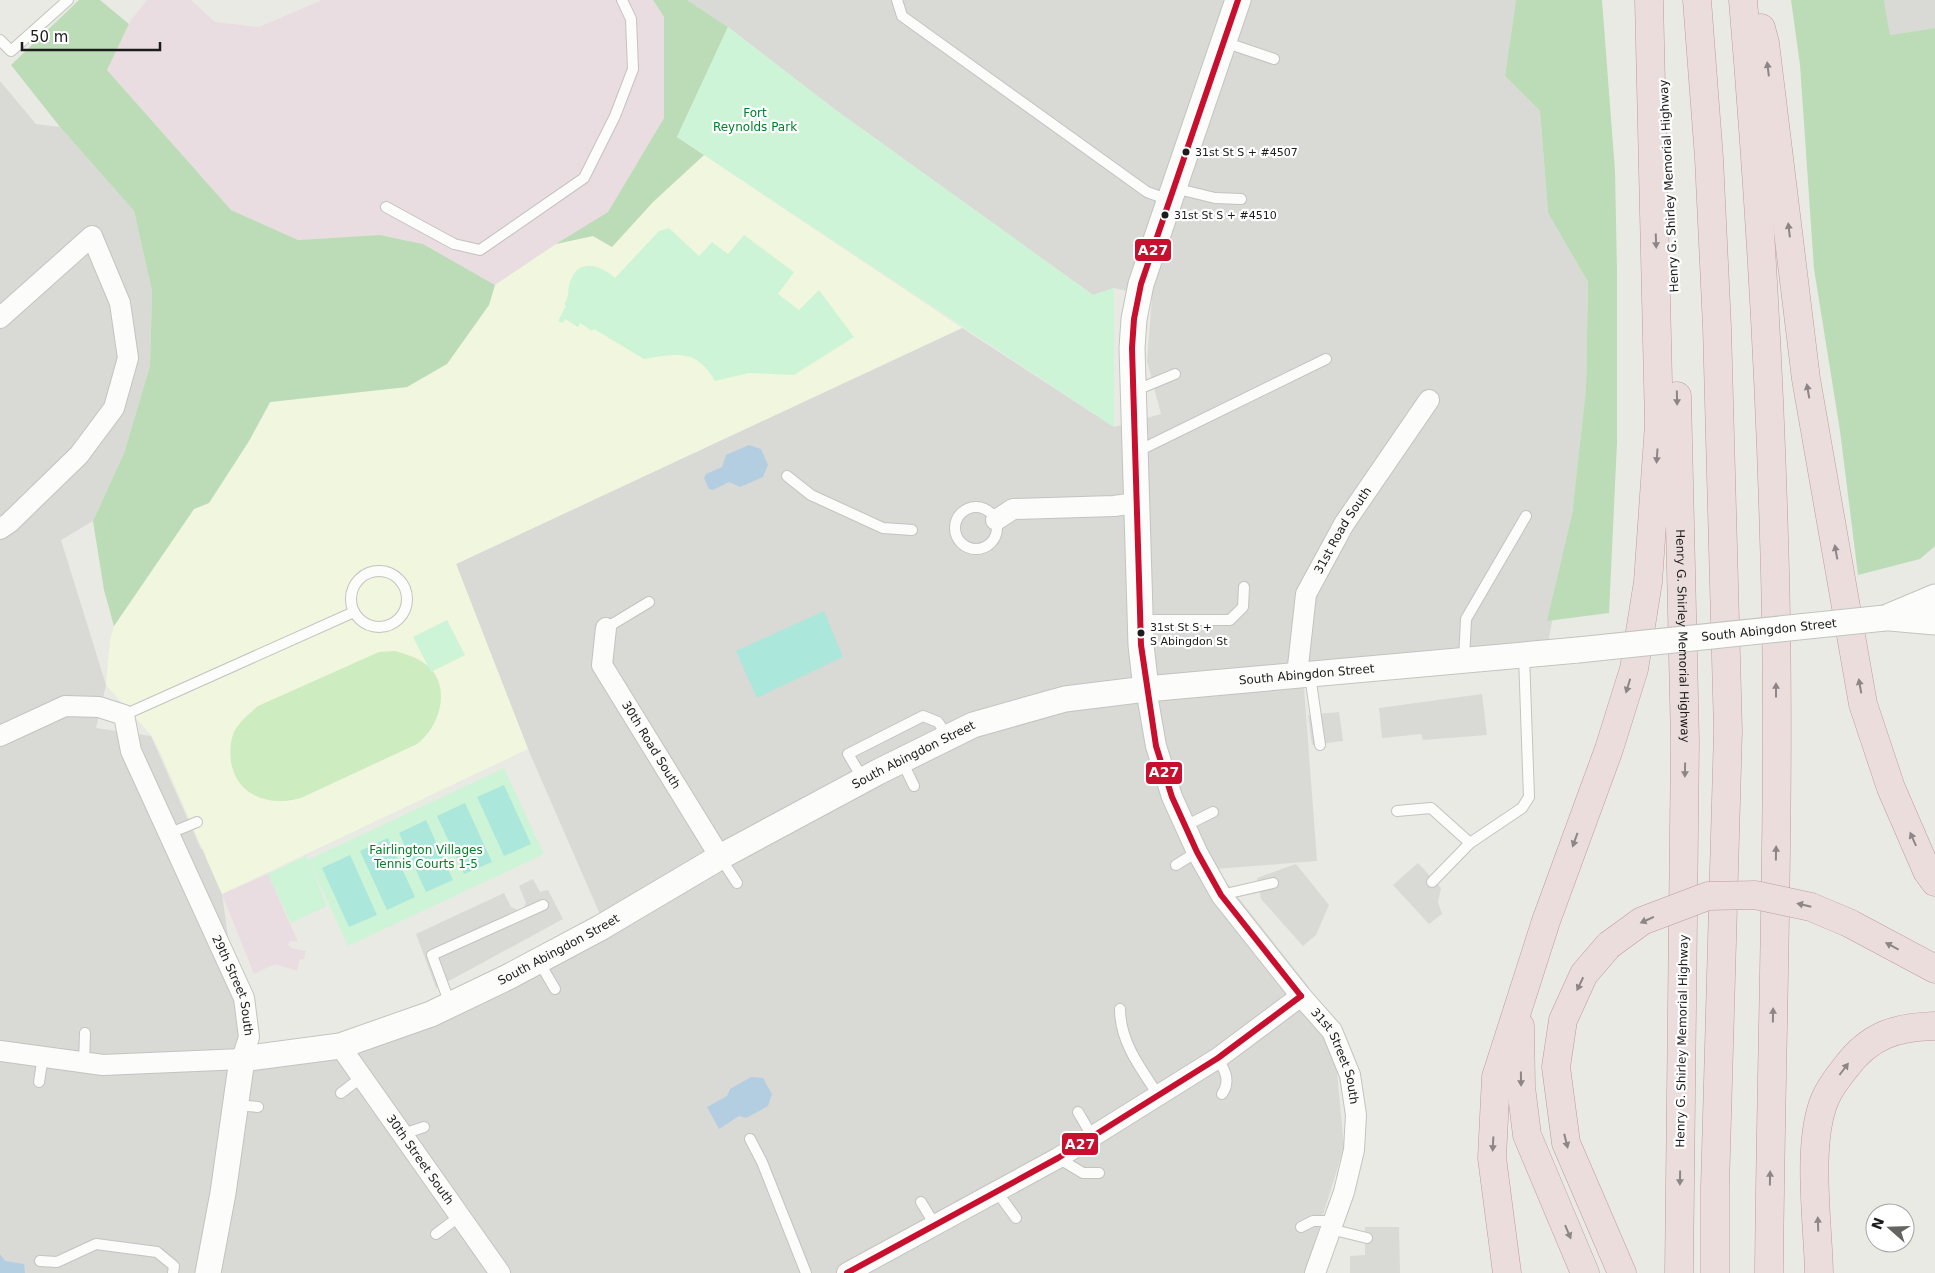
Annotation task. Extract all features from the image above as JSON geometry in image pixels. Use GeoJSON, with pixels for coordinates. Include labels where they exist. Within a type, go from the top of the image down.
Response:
{"type":"FeatureCollection","features":[{"type":"Feature","properties":{"kind":"highway"},"geometry":{"type":"LineString","coordinates":[[1507,1273],[1492,1158],[1496,1077],[1546,921],[1609,749],[1634,669],[1648,582],[1660,424],[1649,0]]}},
{"type":"Feature","properties":{"kind":"highway","name":"Henry G. Shirley Memorial Highway"},"geometry":{"type":"LineString","coordinates":[[1654,0],[1659,39],[1674,231],[1685,742],[1679,1273]]}},
{"type":"Feature","properties":{"kind":"highway"},"geometry":{"type":"LineString","coordinates":[[1696,0],[1709,158],[1717,327],[1728,731],[1715,1187],[1715,1273]]}},
{"type":"Feature","properties":{"kind":"highway"},"geometry":{"type":"LineString","coordinates":[[1743,0],[1758,201],[1774,537],[1777,834],[1769,1226],[1771,1273]]}},
{"type":"Feature","properties":{"kind":"highway"},"geometry":{"type":"LineString","coordinates":[[1753,0],[1765,44],[1806,379],[1863,704],[1891,788],[1928,871],[1935,882]]}},
{"type":"Feature","properties":{"kind":"highway"},"geometry":{"type":"LineString","coordinates":[[1622,1273],[1566,1143],[1556,1067],[1563,1020],[1584,974],[1609,945],[1642,921],[1708,896],[1755,895],[1811,907],[1849,924],[1935,969]]}},
{"type":"Feature","properties":{"kind":"highway"},"geometry":{"type":"LineString","coordinates":[[1522,995],[1519,1032],[1521,1087],[1527,1135],[1585,1273]]}},
{"type":"Feature","properties":{"kind":"highway"},"geometry":{"type":"LineString","coordinates":[[1819,1273],[1815,1158],[1817,1131],[1828,1094],[1853,1058],[1882,1034],[1915,1026],[1935,1026]]}},
{"type":"Feature","properties":{"kind":"street","name":"31st Street South"},"geometry":{"type":"LineString","coordinates":[[1238,0],[1141,284],[1134,319],[1133,391],[1140,620],[1146,689],[1156,746],[1172,798],[1197,852],[1221,895],[1301,996],[1332,1030],[1350,1075],[1356,1115],[1354,1150],[1332,1225],[1315,1273]]}},
{"type":"Feature","properties":{"kind":"street"},"geometry":{"type":"LineString","coordinates":[[0,318],[92,236],[120,303],[128,358],[114,408],[79,455],[9,523],[0,529]]}},
{"type":"Feature","properties":{"kind":"street","name":"31st Road South"},"geometry":{"type":"LineString","coordinates":[[1303,675],[1306,594],[1344,524],[1429,400]]}},
{"type":"Feature","properties":{"kind":"street"},"geometry":{"type":"LineString","coordinates":[[996,520],[1013,509],[1136,503]]}},
{"type":"Feature","properties":{"kind":"street"},"geometry":{"type":"LineString","coordinates":[[1885,618],[1935,597]]}},
{"type":"Feature","properties":{"kind":"street"},"geometry":{"type":"LineString","coordinates":[[1885,618],[1935,622]]}},
{"type":"Feature","properties":{"kind":"street","name":"South Abingdon Street"},"geometry":{"type":"LineString","coordinates":[[0,1051],[103,1065],[242,1059],[340,1046],[450,1005],[600,928],[720,857],[863,780],[973,725],[1065,700],[1146,689],[1578,650],[1885,618]]}},
{"type":"Feature","properties":{"kind":"street","name":"30th Road South"},"geometry":{"type":"LineString","coordinates":[[606,628],[602,665],[720,857]]}},
{"type":"Feature","properties":{"kind":"street"},"geometry":{"type":"LineString","coordinates":[[0,736],[65,706],[98,707],[124,715]]}},
{"type":"Feature","properties":{"kind":"street","name":"29th Street South"},"geometry":{"type":"LineString","coordinates":[[124,715],[131,752],[244,998],[249,1037],[242,1059],[247,1106],[208,1273]]}},
{"type":"Feature","properties":{"kind":"street"},"geometry":{"type":"LineString","coordinates":[[847,1273],[1058,1158],[1218,1058],[1301,996]]}},
{"type":"Feature","properties":{"kind":"street","name":"30th Street South"},"geometry":{"type":"LineString","coordinates":[[340,1046],[500,1273]]}},
{"type":"Feature","properties":{"kind":"lane"},"geometry":{"type":"LineString","coordinates":[[0,40],[11,51],[68,0]]}},
{"type":"Feature","properties":{"kind":"lane"},"geometry":{"type":"LineString","coordinates":[[386,207],[454,244],[480,250],[584,178],[615,116],[633,69],[631,19],[622,0]]}},
{"type":"Feature","properties":{"kind":"lane"},"geometry":{"type":"LineString","coordinates":[[897,0],[902,16],[1147,192],[1241,199]]}},
{"type":"Feature","properties":{"kind":"lane"},"geometry":{"type":"LineString","coordinates":[[1223,42],[1274,59]]}},
{"type":"Feature","properties":{"kind":"lane"},"geometry":{"type":"LineString","coordinates":[[1135,453],[1326,359]]}},
{"type":"Feature","properties":{"kind":"lane"},"geometry":{"type":"LineString","coordinates":[[1133,391],[1174,374]]}},
{"type":"Feature","properties":{"kind":"lane"},"geometry":{"type":"LineString","coordinates":[[787,476],[811,495],[883,528],[912,530]]}},
{"type":"Feature","properties":{"kind":"lane"},"geometry":{"type":"LineString","coordinates":[[972,507],[985,508],[996,520],[998,526],[994,539],[984,548],[964,546],[956,534],[956,520],[965,509],[972,507]]}},
{"type":"Feature","properties":{"kind":"lane"},"geometry":{"type":"LineString","coordinates":[[1464,660],[1466,619],[1526,516]]}},
{"type":"Feature","properties":{"kind":"lane"},"geometry":{"type":"LineString","coordinates":[[370,573],[388,573],[403,585],[407,602],[399,618],[392,624],[375,627],[359,619],[354,612],[352,593],[355,584],[370,573]]}},
{"type":"Feature","properties":{"kind":"lane"},"geometry":{"type":"LineString","coordinates":[[1140,620],[1230,620],[1243,607],[1244,587]]}},
{"type":"Feature","properties":{"kind":"lane"},"geometry":{"type":"LineString","coordinates":[[606,628],[650,602]]}},
{"type":"Feature","properties":{"kind":"lane"},"geometry":{"type":"LineString","coordinates":[[124,715],[354,612]]}},
{"type":"Feature","properties":{"kind":"lane"},"geometry":{"type":"LineString","coordinates":[[1432,882],[1470,843],[1522,808],[1529,797],[1524,655]]}},
{"type":"Feature","properties":{"kind":"lane"},"geometry":{"type":"LineString","coordinates":[[1303,675],[1320,745]]}},
{"type":"Feature","properties":{"kind":"lane"},"geometry":{"type":"LineString","coordinates":[[863,780],[848,754],[923,716],[938,722],[948,737]]}},
{"type":"Feature","properties":{"kind":"lane"},"geometry":{"type":"LineString","coordinates":[[901,760],[914,786]]}},
{"type":"Feature","properties":{"kind":"lane"},"geometry":{"type":"LineString","coordinates":[[1397,811],[1431,808],[1470,843]]}},
{"type":"Feature","properties":{"kind":"lane"},"geometry":{"type":"LineString","coordinates":[[1185,826],[1213,812]]}},
{"type":"Feature","properties":{"kind":"lane"},"geometry":{"type":"LineString","coordinates":[[168,834],[197,822]]}},
{"type":"Feature","properties":{"kind":"lane"},"geometry":{"type":"LineString","coordinates":[[1176,865],[1197,852]]}},
{"type":"Feature","properties":{"kind":"lane"},"geometry":{"type":"LineString","coordinates":[[720,857],[737,883]]}},
{"type":"Feature","properties":{"kind":"lane"},"geometry":{"type":"LineString","coordinates":[[1221,895],[1274,883]]}},
{"type":"Feature","properties":{"kind":"lane"},"geometry":{"type":"LineString","coordinates":[[450,1005],[432,955],[543,905]]}},
{"type":"Feature","properties":{"kind":"lane"},"geometry":{"type":"LineString","coordinates":[[538,960],[556,989]]}},
{"type":"Feature","properties":{"kind":"lane"},"geometry":{"type":"LineString","coordinates":[[1120,1009],[1120,1025],[1124,1039],[1158,1096]]}},
{"type":"Feature","properties":{"kind":"lane"},"geometry":{"type":"LineString","coordinates":[[84,1063],[85,1032]]}},
{"type":"Feature","properties":{"kind":"lane"},"geometry":{"type":"LineString","coordinates":[[39,1082],[43,1056]]}},
{"type":"Feature","properties":{"kind":"lane"},"geometry":{"type":"LineString","coordinates":[[1218,1058],[1226,1073],[1227,1087],[1222,1094]]}},
{"type":"Feature","properties":{"kind":"lane"},"geometry":{"type":"LineString","coordinates":[[341,1093],[362,1077]]}},
{"type":"Feature","properties":{"kind":"lane"},"geometry":{"type":"LineString","coordinates":[[1078,1112],[1092,1136]]}},
{"type":"Feature","properties":{"kind":"lane"},"geometry":{"type":"LineString","coordinates":[[403,1134],[424,1127]]}},
{"type":"Feature","properties":{"kind":"lane"},"geometry":{"type":"LineString","coordinates":[[750,1139],[762,1162],[806,1273]]}},
{"type":"Feature","properties":{"kind":"lane"},"geometry":{"type":"LineString","coordinates":[[1058,1158],[1083,1173],[1099,1173]]}},
{"type":"Feature","properties":{"kind":"lane"},"geometry":{"type":"LineString","coordinates":[[997,1192],[1016,1218]]}},
{"type":"Feature","properties":{"kind":"lane"},"geometry":{"type":"LineString","coordinates":[[921,1202],[935,1225]]}},
{"type":"Feature","properties":{"kind":"lane"},"geometry":{"type":"LineString","coordinates":[[436,1234],[460,1216]]}},
{"type":"Feature","properties":{"kind":"lane"},"geometry":{"type":"LineString","coordinates":[[1301,1227],[1313,1221],[1332,1225],[1367,1238]]}},
{"type":"Feature","properties":{"kind":"lane"},"geometry":{"type":"LineString","coordinates":[[40,1261],[57,1262],[96,1244],[157,1252],[174,1266],[173,1273]]}},
{"type":"Feature","properties":{"kind":"shaded area"},"geometry":{"type":"Polygon","coordinates":[[[147,0],[191,0],[215,22],[259,27],[322,0],[653,0],[664,17],[664,118],[608,212],[495,285],[423,244],[380,235],[298,240],[231,210],[107,70],[131,20],[147,0]]]}},
{"type":"Feature","properties":{"kind":"shaded area"},"geometry":{"type":"Polygon","coordinates":[[[687,0],[1516,0],[1505,76],[1540,111],[1548,213],[1588,282],[1586,389],[1572,515],[1548,643],[1303,674],[1317,861],[1216,869],[1308,986],[1335,1049],[1344,1147],[1305,1273],[0,1273],[0,81],[36,124],[60,127],[134,211],[152,291],[150,366],[124,453],[93,521],[61,540],[106,685],[96,728],[151,736],[201,849],[230,845],[205,856],[222,894],[246,1064],[358,1048],[602,919],[528,749],[456,564],[962,328],[1114,427],[1161,414],[1147,361],[1152,297],[1114,288],[1093,295],[837,111],[728,27],[687,0]]]}},
{"type":"Feature","properties":{"kind":"shaded area"},"geometry":{"type":"Polygon","coordinates":[[[1884,0],[1935,0],[1935,28],[1890,35],[1884,0]]]}},
{"type":"Feature","properties":{"kind":"shaded area"},"geometry":{"type":"Polygon","coordinates":[[[704,155],[962,328],[456,564],[528,749],[222,894],[151,735],[106,685],[110,640],[114,626],[194,509],[209,503],[249,441],[271,402],[407,387],[447,363],[489,305],[495,285],[556,244],[593,236],[612,247],[653,202],[704,155]]]}},
{"type":"Feature","properties":{"kind":"shaded area"},"geometry":{"type":"Polygon","coordinates":[[[749,445],[761,449],[768,465],[763,477],[740,487],[729,482],[713,490],[709,489],[704,478],[706,474],[722,467],[726,455],[749,445]]]}},
{"type":"Feature","properties":{"kind":"shaded area"},"geometry":{"type":"Polygon","coordinates":[[[1482,694],[1487,735],[1423,740],[1421,734],[1382,738],[1379,708],[1482,694]]]}},
{"type":"Feature","properties":{"kind":"shaded area"},"geometry":{"type":"Polygon","coordinates":[[[1339,712],[1343,741],[1312,745],[1308,715],[1339,712]]]}},
{"type":"Feature","properties":{"kind":"shaded area"},"geometry":{"type":"Polygon","coordinates":[[[1418,863],[1441,888],[1438,902],[1442,914],[1429,924],[1393,885],[1418,863]]]}},
{"type":"Feature","properties":{"kind":"shaded area"},"geometry":{"type":"Polygon","coordinates":[[[1296,864],[1329,905],[1316,935],[1303,946],[1261,899],[1257,878],[1296,864]]]}},
{"type":"Feature","properties":{"kind":"shaded area"},"geometry":{"type":"Polygon","coordinates":[[[268,874],[298,942],[291,941],[288,944],[291,948],[306,951],[304,959],[300,959],[297,971],[275,964],[254,974],[222,894],[268,874]]]}},
{"type":"Feature","properties":{"kind":"shaded area"},"geometry":{"type":"Polygon","coordinates":[[[533,879],[540,892],[548,890],[563,919],[436,988],[416,934],[504,893],[511,907],[518,910],[523,909],[526,903],[519,886],[533,879]]]}},
{"type":"Feature","properties":{"kind":"shaded area"},"geometry":{"type":"Polygon","coordinates":[[[751,1077],[763,1078],[772,1094],[768,1106],[746,1118],[739,1116],[719,1129],[707,1107],[727,1096],[730,1089],[751,1077]]]}},
{"type":"Feature","properties":{"kind":"shaded area"},"geometry":{"type":"Polygon","coordinates":[[[1365,1227],[1399,1227],[1400,1273],[1350,1273],[1350,1256],[1365,1255],[1365,1227]]]}},
{"type":"Feature","properties":{"kind":"shaded area"},"geometry":{"type":"Polygon","coordinates":[[[0,1254],[5,1261],[24,1264],[25,1273],[0,1273],[0,1254]]]}},
{"type":"Feature","properties":{"kind":"green space"},"geometry":{"type":"Polygon","coordinates":[[[79,0],[100,0],[129,24],[107,70],[231,210],[298,240],[380,235],[423,244],[495,285],[489,305],[447,364],[407,387],[270,402],[249,441],[209,503],[194,509],[114,626],[104,590],[93,521],[124,453],[150,366],[152,291],[134,211],[60,127],[11,65],[79,0]]]}},
{"type":"Feature","properties":{"kind":"green space"},"geometry":{"type":"Polygon","coordinates":[[[653,0],[687,0],[728,27],[677,137],[704,155],[653,202],[612,247],[593,236],[556,244],[608,212],[664,118],[664,17],[653,0]]]}},
{"type":"Feature","properties":{"kind":"green space"},"geometry":{"type":"Polygon","coordinates":[[[1516,0],[1602,0],[1615,171],[1617,443],[1609,613],[1547,621],[1572,515],[1586,389],[1588,282],[1548,213],[1540,111],[1505,76],[1516,0]]]}},
{"type":"Feature","properties":{"kind":"green space"},"geometry":{"type":"Polygon","coordinates":[[[1791,0],[1884,0],[1890,35],[1935,28],[1935,546],[1920,559],[1858,575],[1840,431],[1814,269],[1800,65],[1791,0]]]}},
{"type":"Feature","properties":{"kind":"green space","name":"Fort Reynolds Park"},"geometry":{"type":"Polygon","coordinates":[[[728,27],[837,111],[1093,295],[1114,288],[1114,427],[677,137],[728,27]]]}},
{"type":"Feature","properties":{"kind":"green space"},"geometry":{"type":"Polygon","coordinates":[[[669,228],[699,256],[712,242],[728,254],[744,235],[794,272],[778,294],[799,310],[819,290],[854,337],[794,375],[749,373],[715,381],[708,370],[693,358],[676,355],[644,359],[594,329],[592,331],[580,323],[578,327],[565,319],[563,323],[558,321],[566,306],[564,304],[570,282],[578,269],[584,266],[597,267],[615,278],[659,231],[669,228]]]}},
{"type":"Feature","properties":{"kind":"green space"},"geometry":{"type":"Polygon","coordinates":[[[824,611],[843,657],[757,698],[736,651],[824,611]]]}},
{"type":"Feature","properties":{"kind":"green space"},"geometry":{"type":"Polygon","coordinates":[[[447,620],[465,655],[431,672],[413,637],[447,620]]]}},
{"type":"Feature","properties":{"kind":"green space"},"geometry":{"type":"Polygon","coordinates":[[[395,651],[414,657],[424,663],[433,671],[439,682],[441,693],[437,716],[432,727],[417,744],[301,798],[278,801],[267,800],[248,791],[240,784],[231,762],[230,750],[232,739],[239,724],[258,706],[379,652],[395,651]]]}},
{"type":"Feature","properties":{"kind":"green space","name":"Fairlington Villages Tennis Courts 1-5"},"geometry":{"type":"Polygon","coordinates":[[[504,768],[544,854],[348,946],[309,861],[327,906],[291,923],[268,874],[306,856],[308,860],[504,768]]]}},
{"type":"Feature","properties":{"kind":"green space"},"geometry":{"type":"Polygon","coordinates":[[[504,785],[531,844],[504,856],[477,797],[504,785]]]}},
{"type":"Feature","properties":{"kind":"green space"},"geometry":{"type":"Polygon","coordinates":[[[465,803],[492,862],[464,874],[437,816],[465,803]]]}},
{"type":"Feature","properties":{"kind":"green space"},"geometry":{"type":"Polygon","coordinates":[[[426,820],[453,880],[426,892],[399,833],[426,820]]]}},
{"type":"Feature","properties":{"kind":"green space"},"geometry":{"type":"Polygon","coordinates":[[[388,838],[415,897],[387,910],[360,851],[388,838]]]}},
{"type":"Feature","properties":{"kind":"green space"},"geometry":{"type":"Polygon","coordinates":[[[350,855],[377,915],[349,927],[322,868],[350,855]]]}},
{"type":"Feature","properties":{"kind":"transit line","name":"A27"},"geometry":{"type":"LineString","coordinates":[[1238,0],[1141,284],[1134,319],[1132,348],[1141,645],[1156,746],[1172,797],[1197,852],[1221,895],[1301,996]]}},
{"type":"Feature","properties":{"kind":"transit line","name":"A27"},"geometry":{"type":"LineString","coordinates":[[847,1273],[1058,1158],[1218,1058],[1301,996]]}},
{"type":"Feature","properties":{"kind":"place","name":"31st St S + #4507"},"geometry":{"type":"Point","coordinates":[1186,152]}},
{"type":"Feature","properties":{"kind":"place","name":"31st St S + #4510"},"geometry":{"type":"Point","coordinates":[1165,215]}},
{"type":"Feature","properties":{"kind":"place","name":"31st St S + S Abingdon St"},"geometry":{"type":"Point","coordinates":[1141,633]}}]}
